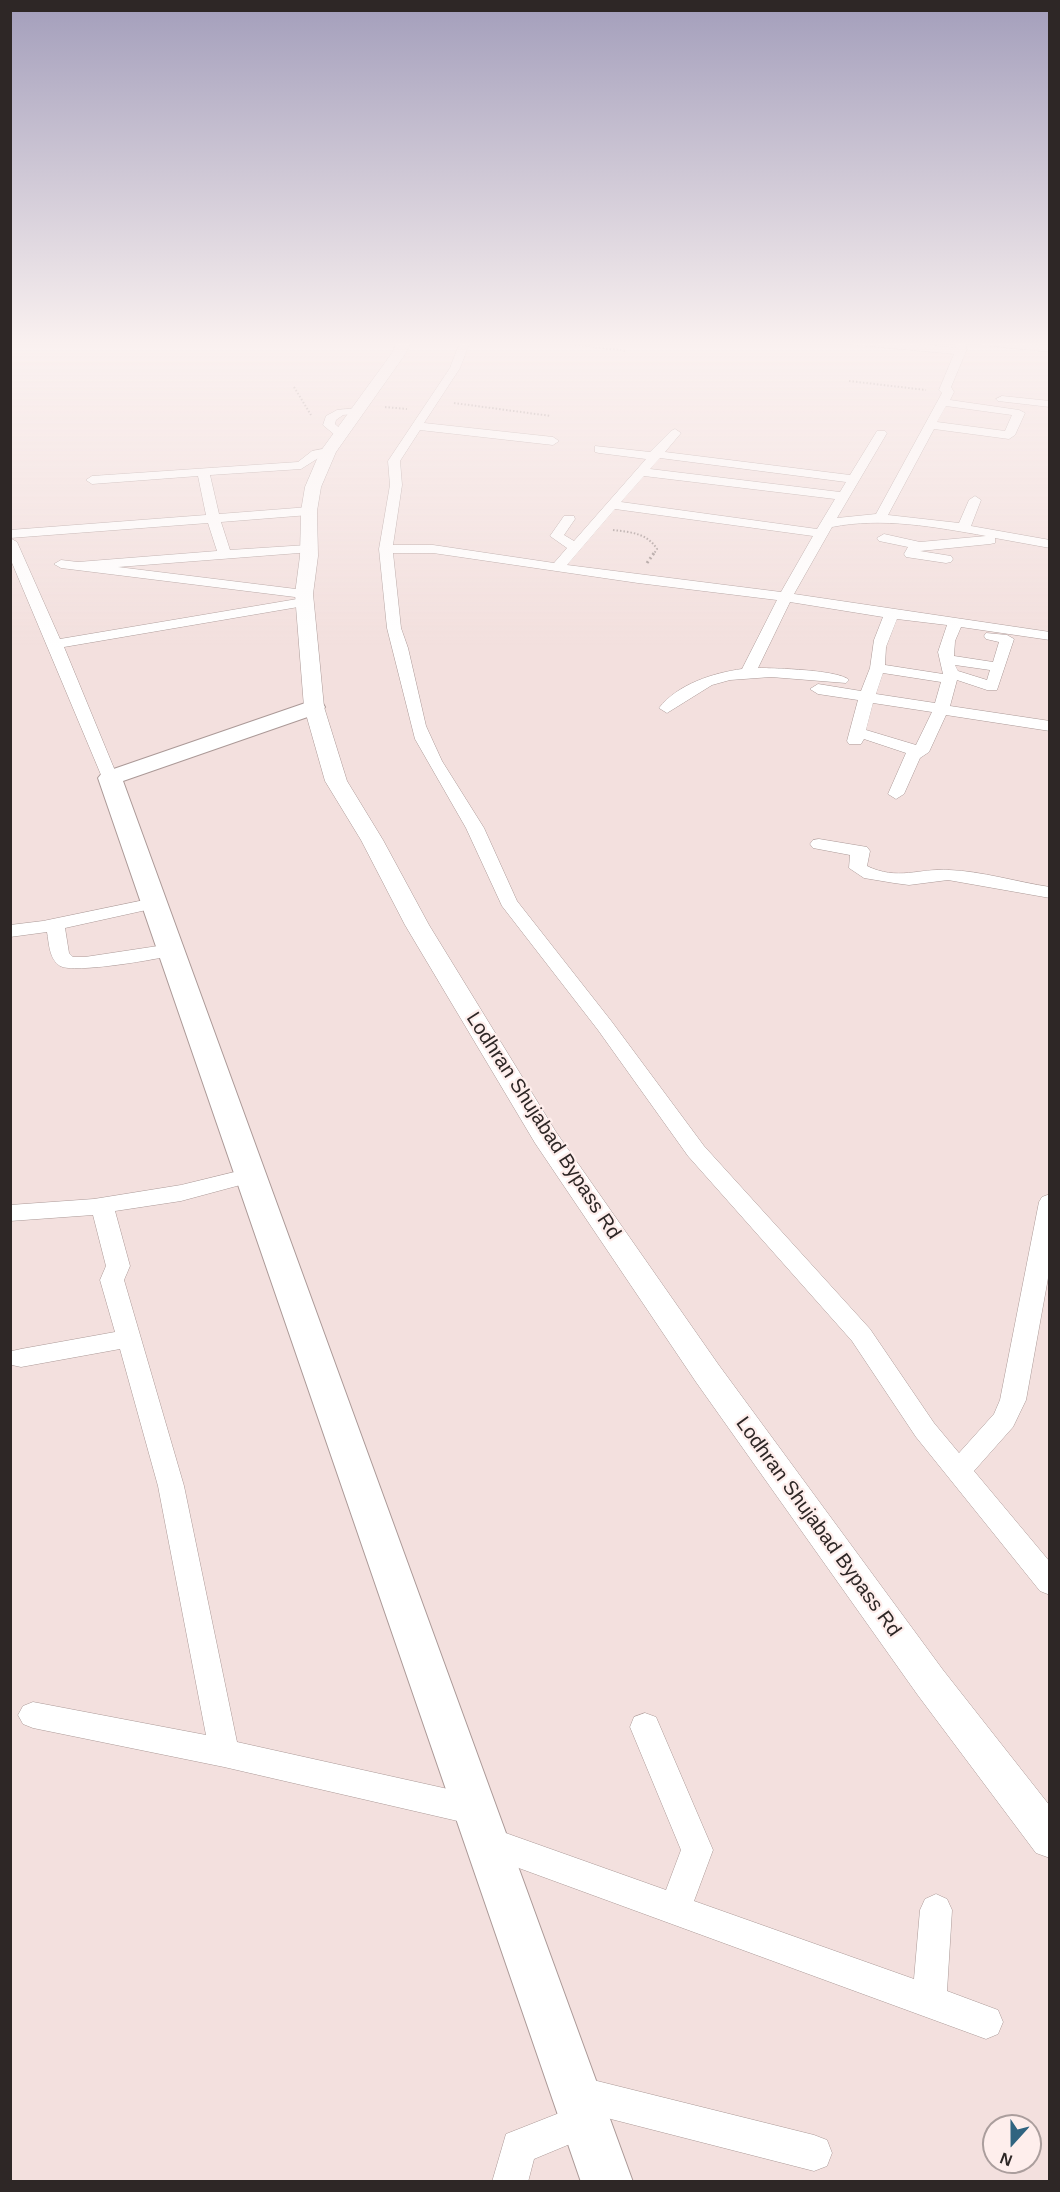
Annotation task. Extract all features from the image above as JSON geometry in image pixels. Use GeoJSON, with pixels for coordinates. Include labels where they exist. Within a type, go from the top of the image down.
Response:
{"type":"FeatureCollection","features":[{"type":"Feature","properties":{"kind":"main road"},"geometry":{"type":"LineString","coordinates":[[314,707],[110,778],[607,2181]]}},
{"type":"Feature","properties":{"kind":"street"},"geometry":{"type":"LineString","coordinates":[[92,480],[301,465],[332,444]]}},
{"type":"Feature","properties":{"kind":"street","name":"Lodhran Shujabad Bypass Rd"},"geometry":{"type":"LineString","coordinates":[[333,444],[313,487],[309,512],[307,549],[309,556],[304,598],[314,707],[336,781],[372,840],[417,926],[545,1137],[707,1373],[930,1682],[1050,1839]]}},
{"type":"Feature","properties":{"kind":"street"},"geometry":{"type":"LineString","coordinates":[[401,444],[394,461],[396,485],[386,549],[394,628],[401,648],[418,726],[434,761],[476,828],[508,902],[605,1026],[696,1151],[861,1335],[925,1430],[1050,1582]]}},
{"type":"Feature","properties":{"kind":"street"},"geometry":{"type":"LineString","coordinates":[[558,567],[664,444]]}},
{"type":"Feature","properties":{"kind":"street"},"geometry":{"type":"LineString","coordinates":[[748,672],[794,579],[874,444]]}},
{"type":"Feature","properties":{"kind":"street"},"geometry":{"type":"LineString","coordinates":[[880,518],[919,444]]}},
{"type":"Feature","properties":{"kind":"street"},"geometry":{"type":"LineString","coordinates":[[609,447],[654,455],[852,479]]}},
{"type":"Feature","properties":{"kind":"street"},"geometry":{"type":"LineString","coordinates":[[204,472],[213,518],[220,533],[225,554]]}},
{"type":"Feature","properties":{"kind":"street"},"geometry":{"type":"LineString","coordinates":[[640,472],[842,496]]}},
{"type":"Feature","properties":{"kind":"street"},"geometry":{"type":"LineString","coordinates":[[963,529],[975,500]]}},
{"type":"Feature","properties":{"kind":"street"},"geometry":{"type":"LineString","coordinates":[[612,505],[823,529],[859,517],[880,518],[1050,544]]}},
{"type":"Feature","properties":{"kind":"street"},"geometry":{"type":"LineString","coordinates":[[110,778],[11,541],[213,518],[309,512]]}},
{"type":"Feature","properties":{"kind":"street"},"geometry":{"type":"LineString","coordinates":[[569,519],[557,536],[576,548]]}},
{"type":"Feature","properties":{"kind":"street"},"geometry":{"type":"LineString","coordinates":[[884,538],[920,546],[986,542],[1005,537]]}},
{"type":"Feature","properties":{"kind":"street"},"geometry":{"type":"LineString","coordinates":[[920,546],[914,549],[912,554],[946,559]]}},
{"type":"Feature","properties":{"kind":"street"},"geometry":{"type":"LineString","coordinates":[[78,566],[307,549]]}},
{"type":"Feature","properties":{"kind":"street"},"geometry":{"type":"LineString","coordinates":[[386,549],[433,549],[1050,636]]}},
{"type":"Feature","properties":{"kind":"street"},"geometry":{"type":"LineString","coordinates":[[61,564],[304,598]]}},
{"type":"Feature","properties":{"kind":"street"},"geometry":{"type":"LineString","coordinates":[[55,644],[304,598]]}},
{"type":"Feature","properties":{"kind":"street"},"geometry":{"type":"LineString","coordinates":[[892,614],[880,644],[878,668],[856,737],[921,752]]}},
{"type":"Feature","properties":{"kind":"street"},"geometry":{"type":"LineString","coordinates":[[896,794],[913,755],[921,752],[941,709],[949,671],[945,648],[956,622]]}},
{"type":"Feature","properties":{"kind":"street"},"geometry":{"type":"LineString","coordinates":[[878,668],[949,671],[992,687],[1007,639],[990,636]]}},
{"type":"Feature","properties":{"kind":"street"},"geometry":{"type":"LineString","coordinates":[[667,708],[681,694],[728,674],[764,671],[869,691],[941,709],[1050,726]]}},
{"type":"Feature","properties":{"kind":"street"},"geometry":{"type":"LineString","coordinates":[[818,689],[869,691]]}},
{"type":"Feature","properties":{"kind":"street"},"geometry":{"type":"LineString","coordinates":[[819,844],[861,851],[858,868],[870,874],[909,880],[948,875],[1050,893]]}},
{"type":"Feature","properties":{"kind":"street"},"geometry":{"type":"LineString","coordinates":[[10,931],[154,903]]}},
{"type":"Feature","properties":{"kind":"street"},"geometry":{"type":"LineString","coordinates":[[55,924],[60,954],[67,962],[108,960],[171,950]]}},
{"type":"Feature","properties":{"kind":"street"},"geometry":{"type":"LineString","coordinates":[[10,1213],[102,1206],[181,1193],[252,1175]]}},
{"type":"Feature","properties":{"kind":"street"},"geometry":{"type":"LineString","coordinates":[[958,1471],[1004,1420],[1013,1400],[1050,1202]]}},
{"type":"Feature","properties":{"kind":"street"},"geometry":{"type":"LineString","coordinates":[[102,1206],[118,1266],[112,1280],[171,1486],[224,1753]]}},
{"type":"Feature","properties":{"kind":"street"},"geometry":{"type":"LineString","coordinates":[[21,1358],[128,1339]]}},
{"type":"Feature","properties":{"kind":"street"},"geometry":{"type":"LineString","coordinates":[[33,1715],[224,1753],[480,1825],[675,1909],[986,2022]]}},
{"type":"Feature","properties":{"kind":"street"},"geometry":{"type":"LineString","coordinates":[[645,1726],[697,1850],[675,1909]]}},
{"type":"Feature","properties":{"kind":"street"},"geometry":{"type":"LineString","coordinates":[[929,2001],[936,1910]]}},
{"type":"Feature","properties":{"kind":"street"},"geometry":{"type":"LineString","coordinates":[[510,2181],[519,2147],[582,2107],[814,2153]]}},
{"type":"Feature","properties":{"kind":"path"},"geometry":{"type":"LineString","coordinates":[[593,528],[632,533],[654,542],[657,549],[638,579]]}}]}
